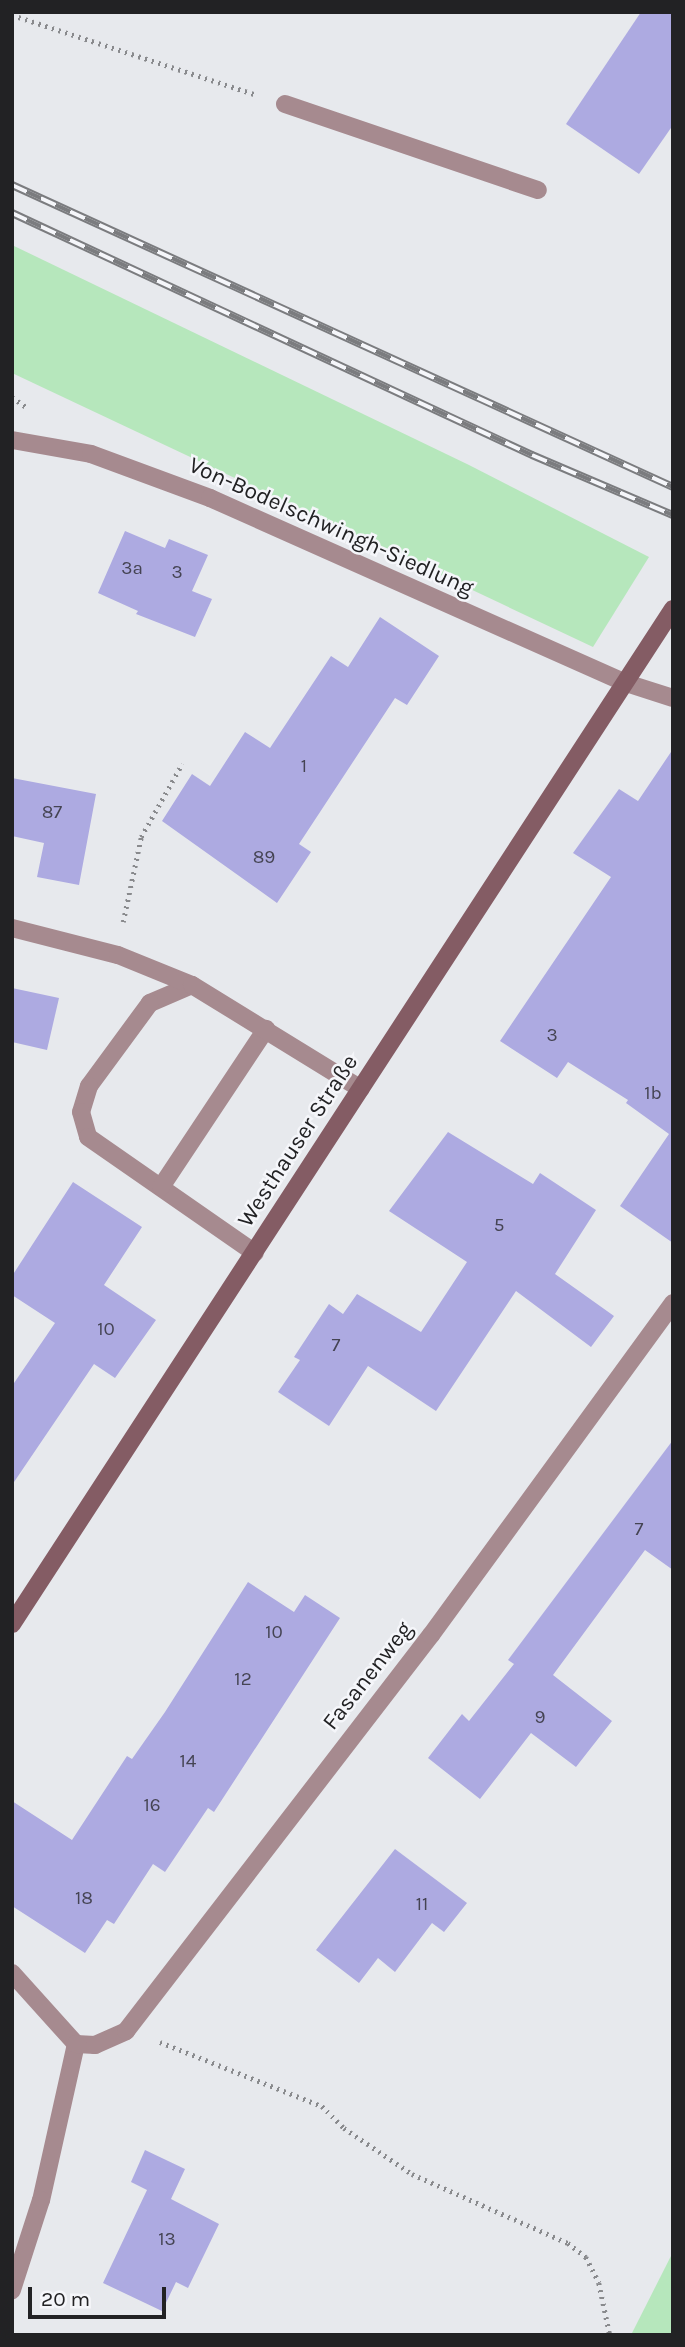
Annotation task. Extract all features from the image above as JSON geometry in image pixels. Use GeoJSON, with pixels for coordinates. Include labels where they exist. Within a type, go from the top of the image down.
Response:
{"type":"FeatureCollection","features":[{"type":"Feature","properties":{"kind":"main road","name":"Westhauser Straße"},"geometry":{"type":"LineString","coordinates":[[12,1624],[673,609]]}},
{"type":"Feature","properties":{"kind":"street"},"geometry":{"type":"LineString","coordinates":[[285,104],[538,190]]}},
{"type":"Feature","properties":{"kind":"street","name":"Von-Bodelschwingh-Siedlung"},"geometry":{"type":"LineString","coordinates":[[12,440],[91,454],[210,498],[628,676]]}},
{"type":"Feature","properties":{"kind":"street"},"geometry":{"type":"LineString","coordinates":[[628,676],[673,698]]}},
{"type":"Feature","properties":{"kind":"street"},"geometry":{"type":"LineString","coordinates":[[12,928],[118,955],[192,985],[361,1089]]}},
{"type":"Feature","properties":{"kind":"street"},"geometry":{"type":"LineString","coordinates":[[192,985],[150,1003],[89,1086],[81,1112],[89,1137],[255,1253]]}},
{"type":"Feature","properties":{"kind":"street"},"geometry":{"type":"LineString","coordinates":[[161,1187],[266,1029]]}},
{"type":"Feature","properties":{"kind":"street","name":"Fasanenweg"},"geometry":{"type":"LineString","coordinates":[[76,2044],[95,2045],[126,2031],[431,1635],[673,1303]]}},
{"type":"Feature","properties":{"kind":"street"},"geometry":{"type":"LineString","coordinates":[[12,1973],[76,2044],[41,2200],[12,2290]]}},
{"type":"Feature","properties":{"kind":"path"},"geometry":{"type":"LineString","coordinates":[[12,15],[285,104]]}},
{"type":"Feature","properties":{"kind":"path"},"geometry":{"type":"LineString","coordinates":[[118,955],[141,837],[182,764]]}},
{"type":"Feature","properties":{"kind":"path"},"geometry":{"type":"LineString","coordinates":[[126,2031],[214,2060],[322,2106],[344,2128],[412,2175],[568,2244],[586,2257],[599,2283],[610,2335]]}},
{"type":"Feature","properties":{"kind":"green space"},"geometry":{"type":"Polygon","coordinates":[[[12,245],[469,465],[649,557],[593,647],[12,373],[12,245]]]}},
{"type":"Feature","properties":{"kind":"green space"},"geometry":{"type":"Polygon","coordinates":[[[673,2252],[673,2335],[631,2335],[673,2252]]]}},
{"type":"Feature","properties":{"kind":"building"},"geometry":{"type":"Polygon","coordinates":[[[641,12],[673,12],[673,125],[639,174],[566,124],[641,12]]]}},
{"type":"Feature","properties":{"kind":"building"},"geometry":{"type":"Polygon","coordinates":[[[125,531],[165,548],[169,539],[208,555],[192,591],[212,599],[195,637],[136,614],[138,611],[98,593],[125,531]]]}},
{"type":"Feature","properties":{"kind":"building"},"geometry":{"type":"Polygon","coordinates":[[[380,617],[439,656],[407,705],[395,698],[299,844],[311,852],[277,903],[162,821],[192,774],[210,786],[245,732],[270,748],[331,656],[348,667],[380,617]]]}},
{"type":"Feature","properties":{"kind":"building"},"geometry":{"type":"Polygon","coordinates":[[[673,749],[673,1243],[620,1206],[669,1134],[626,1103],[628,1100],[568,1062],[557,1078],[500,1041],[611,877],[573,853],[619,789],[638,801],[673,749]]]}},
{"type":"Feature","properties":{"kind":"building"},"geometry":{"type":"Polygon","coordinates":[[[12,778],[96,794],[79,885],[37,877],[44,843],[12,836],[12,778]]]}},
{"type":"Feature","properties":{"kind":"building"},"geometry":{"type":"Polygon","coordinates":[[[12,988],[59,998],[47,1050],[12,1042],[12,988]]]}},
{"type":"Feature","properties":{"kind":"building"},"geometry":{"type":"Polygon","coordinates":[[[448,1132],[533,1184],[540,1173],[596,1210],[555,1274],[614,1316],[591,1347],[516,1291],[436,1411],[368,1366],[329,1426],[278,1392],[300,1360],[294,1357],[329,1304],[343,1314],[357,1294],[421,1332],[467,1262],[389,1211],[448,1132]]]}},
{"type":"Feature","properties":{"kind":"building"},"geometry":{"type":"Polygon","coordinates":[[[73,1182],[142,1227],[104,1285],[156,1320],[115,1378],[94,1364],[12,1485],[12,1386],[55,1323],[12,1295],[12,1276],[73,1182]]]}},
{"type":"Feature","properties":{"kind":"building"},"geometry":{"type":"Polygon","coordinates":[[[673,1440],[673,1570],[645,1550],[553,1675],[612,1721],[576,1767],[531,1733],[480,1799],[428,1758],[462,1714],[469,1721],[514,1664],[508,1660],[673,1440]]]}},
{"type":"Feature","properties":{"kind":"building"},"geometry":{"type":"Polygon","coordinates":[[[248,1582],[294,1612],[305,1595],[340,1618],[214,1812],[208,1808],[165,1872],[153,1864],[114,1924],[107,1920],[85,1953],[12,1906],[12,1801],[72,1840],[127,1756],[132,1759],[165,1712],[248,1582]]]}},
{"type":"Feature","properties":{"kind":"building"},"geometry":{"type":"Polygon","coordinates":[[[395,1849],[467,1903],[444,1932],[432,1923],[395,1972],[378,1958],[359,1983],[316,1950],[395,1849]]]}},
{"type":"Feature","properties":{"kind":"building"},"geometry":{"type":"Polygon","coordinates":[[[145,2150],[185,2169],[171,2199],[219,2224],[188,2288],[176,2282],[162,2311],[103,2283],[147,2190],[131,2182],[145,2150]]]}},
{"type":"Feature","properties":{"kind":"railway"},"geometry":{"type":"LineString","coordinates":[[12,185],[673,487]]}},
{"type":"Feature","properties":{"kind":"railway"},"geometry":{"type":"LineString","coordinates":[[12,213],[532,455],[673,515]]}}]}
